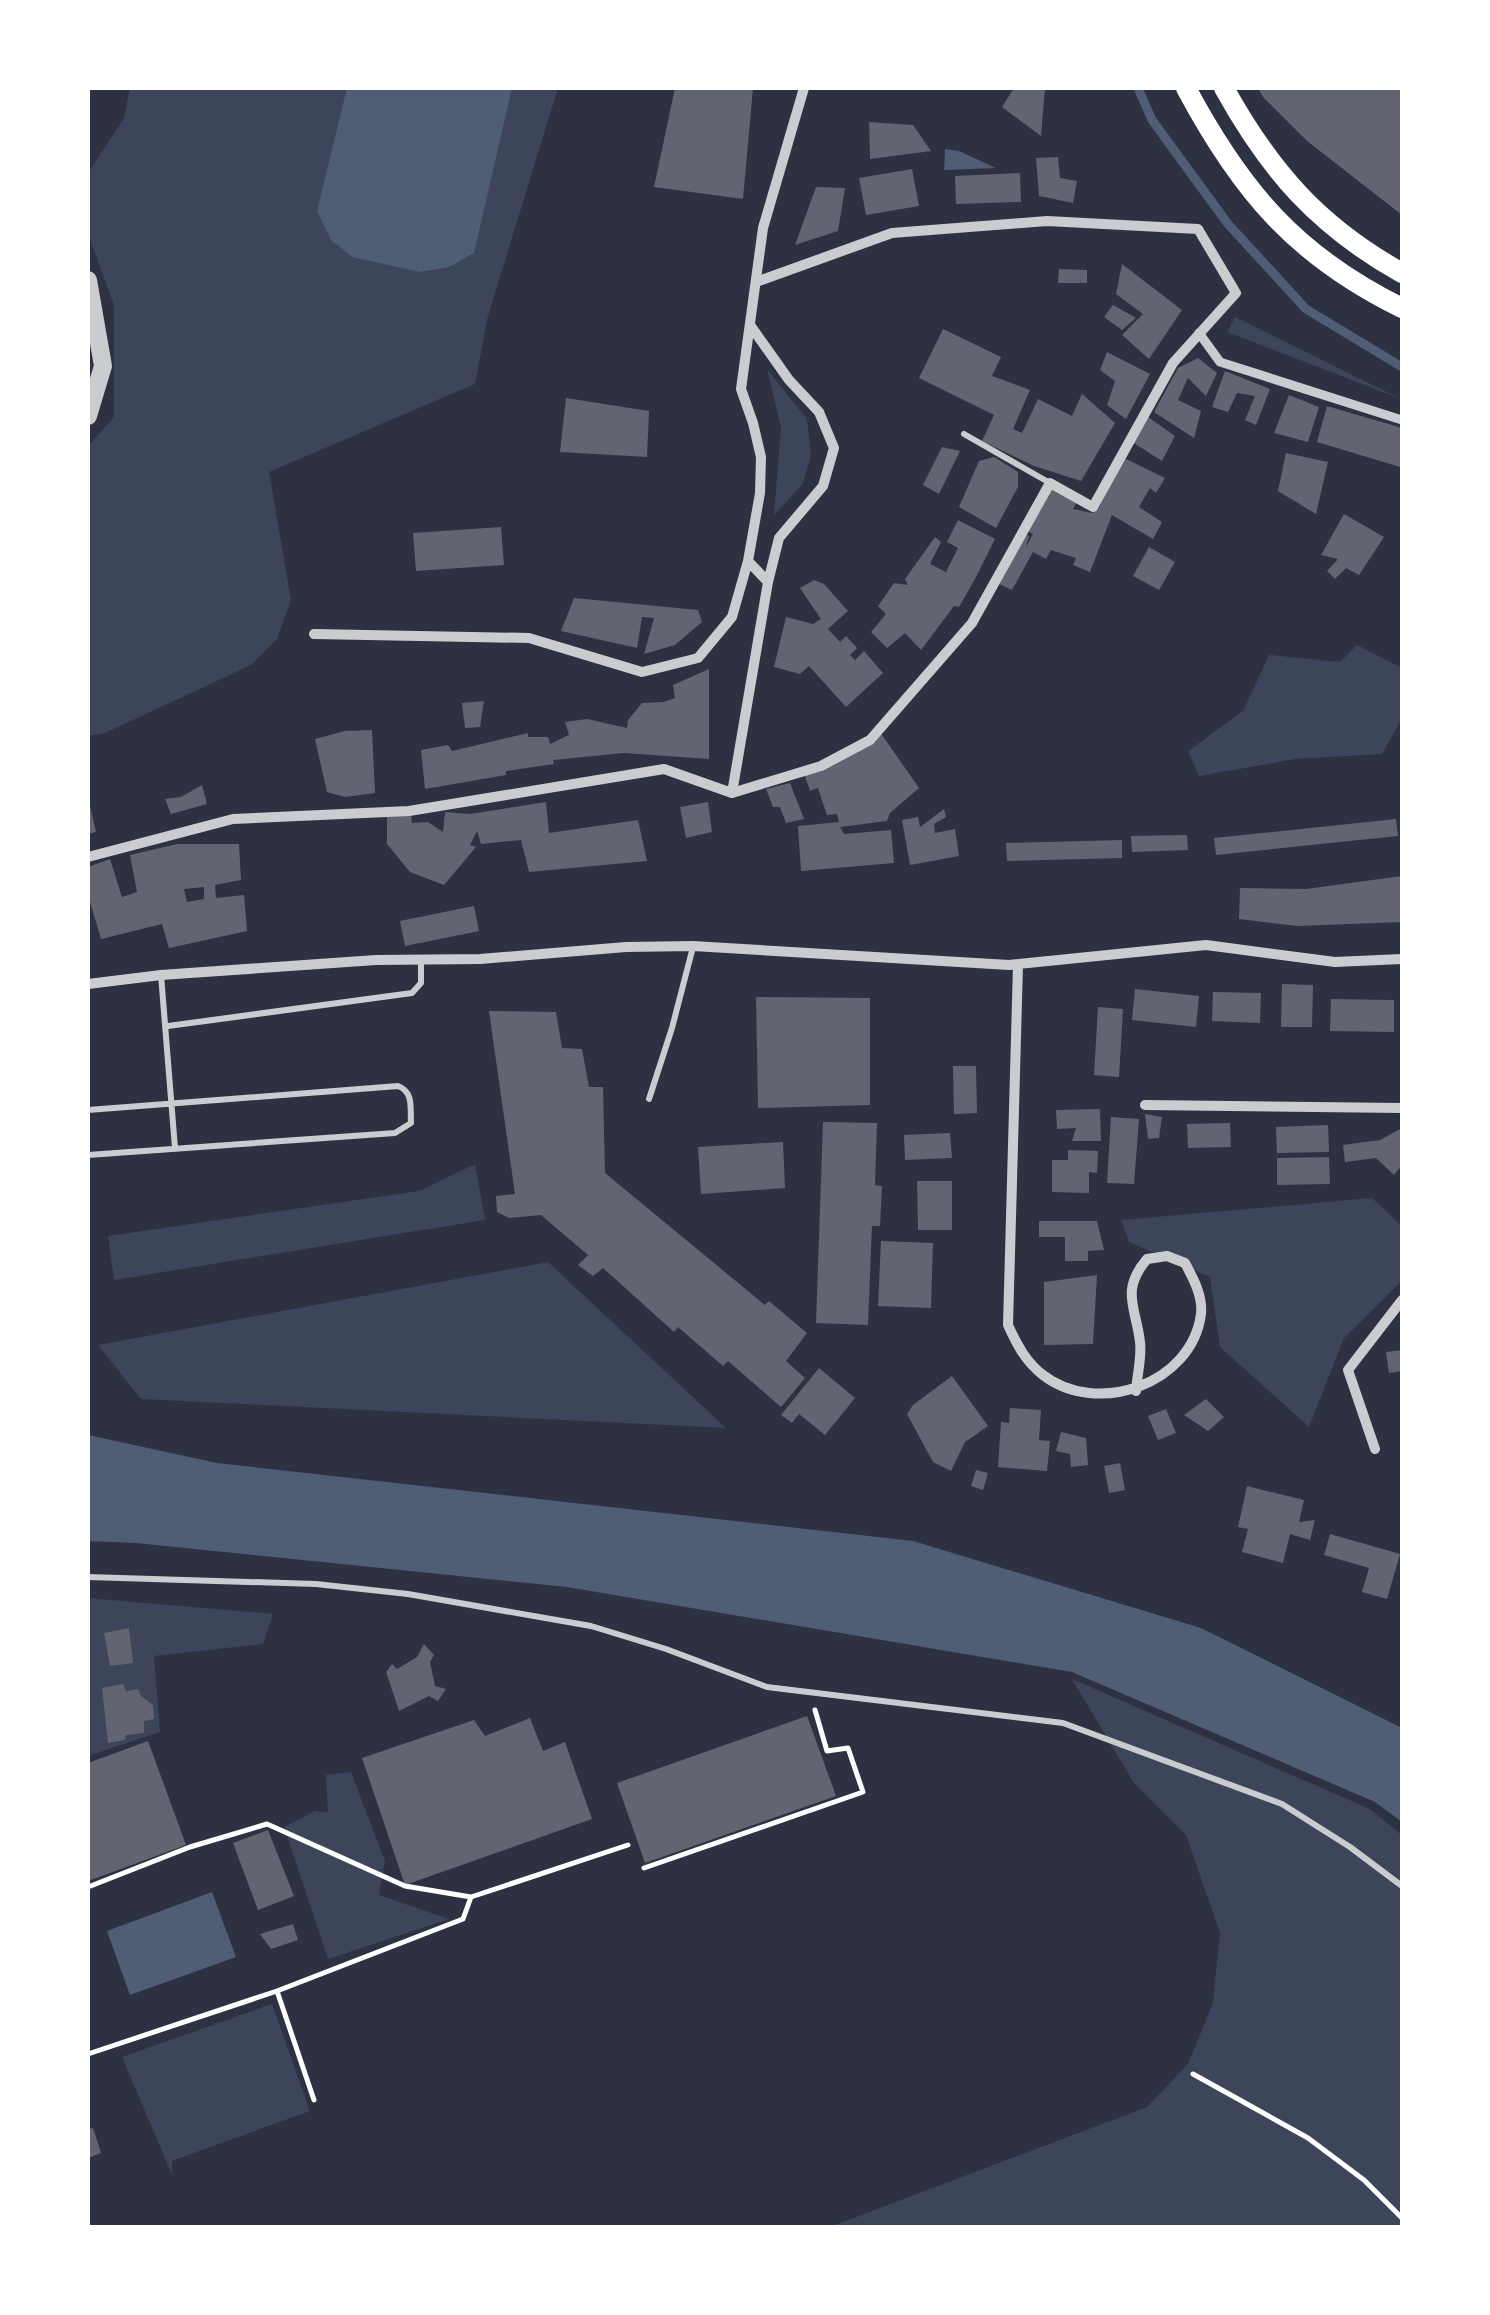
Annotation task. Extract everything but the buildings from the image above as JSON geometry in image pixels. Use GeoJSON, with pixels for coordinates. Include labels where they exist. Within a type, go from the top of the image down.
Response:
{"type":"FeatureCollection","features":[{"type":"Feature","properties":{"kind":"main road"},"geometry":{"type":"LineString","coordinates":[[1186,88],[1222,153],[1256,199],[1294,238],[1332,268],[1402,308]]}},
{"type":"Feature","properties":{"kind":"main road"},"geometry":{"type":"LineString","coordinates":[[1224,88],[1253,140],[1284,182],[1344,236],[1402,271]]}},
{"type":"Feature","properties":{"kind":"street"},"geometry":{"type":"LineString","coordinates":[[314,634],[529,638],[642,672],[698,658],[732,617],[748,561],[760,493],[760,457],[754,423],[741,389],[763,228],[804,88]]}},
{"type":"Feature","properties":{"kind":"street"},"geometry":{"type":"LineString","coordinates":[[88,857],[232,819],[410,811],[664,769],[732,793],[821,766],[870,740],[972,623],[1050,483],[1093,506],[1173,362],[1236,292],[1198,229],[1047,221],[892,233],[756,282]]}},
{"type":"Feature","properties":{"kind":"street"},"geometry":{"type":"LineString","coordinates":[[88,280],[103,366],[88,416]]}},
{"type":"Feature","properties":{"kind":"street"},"geometry":{"type":"LineString","coordinates":[[732,793],[778,538],[823,486],[834,448],[819,412],[789,380],[750,326]]}},
{"type":"Feature","properties":{"kind":"street"},"geometry":{"type":"LineString","coordinates":[[1200,333],[1220,362],[1402,420]]}},
{"type":"Feature","properties":{"kind":"street"},"geometry":{"type":"LineString","coordinates":[[748,561],[768,582]]}},
{"type":"Feature","properties":{"kind":"street"},"geometry":{"type":"LineString","coordinates":[[88,984],[161,974],[376,960],[421,962],[626,947],[693,946],[1018,965],[1206,946],[1335,962],[1402,959]]}},
{"type":"Feature","properties":{"kind":"street"},"geometry":{"type":"LineString","coordinates":[[1018,965],[1008,1326],[1024,1356],[1046,1378],[1101,1393],[1116,1395],[1136,1390],[1168,1370],[1191,1344],[1201,1312],[1197,1286],[1185,1263],[1167,1256],[1147,1259],[1134,1275],[1130,1304],[1141,1344],[1136,1390]]}},
{"type":"Feature","properties":{"kind":"street"},"geometry":{"type":"LineString","coordinates":[[1145,1105],[1402,1108]]}},
{"type":"Feature","properties":{"kind":"street"},"geometry":{"type":"LineString","coordinates":[[1375,1449],[1348,1370],[1402,1300]]}},
{"type":"Feature","properties":{"kind":"lane"},"geometry":{"type":"LineString","coordinates":[[964,434],[1050,483]]}},
{"type":"Feature","properties":{"kind":"lane"},"geometry":{"type":"LineString","coordinates":[[650,1098],[693,946]]}},
{"type":"Feature","properties":{"kind":"lane"},"geometry":{"type":"LineString","coordinates":[[168,1026],[412,993],[421,983],[421,962]]}},
{"type":"Feature","properties":{"kind":"lane"},"geometry":{"type":"LineString","coordinates":[[161,974],[175,1148]]}},
{"type":"Feature","properties":{"kind":"lane"},"geometry":{"type":"LineString","coordinates":[[88,1110],[398,1086],[408,1091],[411,1124],[395,1133],[88,1156]]}},
{"type":"Feature","properties":{"kind":"lane"},"geometry":{"type":"LineString","coordinates":[[88,1577],[316,1584],[408,1594],[591,1626],[768,1687],[1063,1723],[1282,1804],[1402,1886]]}},
{"type":"Feature","properties":{"kind":"path"},"geometry":{"type":"LineString","coordinates":[[644,1868],[863,1792],[848,1748],[828,1751],[810,1693]]}},
{"type":"Feature","properties":{"kind":"path"},"geometry":{"type":"LineString","coordinates":[[88,1886],[190,1847],[267,1824],[405,1886],[471,1897],[628,1845]]}},
{"type":"Feature","properties":{"kind":"path"},"geometry":{"type":"LineString","coordinates":[[88,2054],[277,1990],[463,1918],[471,1897]]}},
{"type":"Feature","properties":{"kind":"path"},"geometry":{"type":"LineString","coordinates":[[277,1990],[314,2100]]}},
{"type":"Feature","properties":{"kind":"path"},"geometry":{"type":"LineString","coordinates":[[1193,2074],[1308,2138],[1364,2180],[1402,2218]]}},
{"type":"Feature","properties":{"kind":"shaded area"},"geometry":{"type":"Polygon","coordinates":[[[130,88],[558,88],[488,316],[475,384],[269,472],[291,600],[277,639],[251,665],[105,733],[88,736],[88,446],[114,417],[114,305],[88,234],[88,173],[124,118],[130,88]]]}},
{"type":"Feature","properties":{"kind":"shaded area"},"geometry":{"type":"Polygon","coordinates":[[[347,88],[512,88],[474,253],[449,267],[420,272],[352,257],[331,240],[317,211],[347,88]]]}},
{"type":"Feature","properties":{"kind":"shaded area"},"geometry":{"type":"Polygon","coordinates":[[[945,149],[959,151],[996,168],[944,170],[945,149]]]}},
{"type":"Feature","properties":{"kind":"shaded area"},"geometry":{"type":"Polygon","coordinates":[[[1235,317],[1401,399],[1227,332],[1235,317]]]}},
{"type":"Feature","properties":{"kind":"shaded area"},"geometry":{"type":"Polygon","coordinates":[[[767,369],[807,419],[811,456],[802,485],[774,515],[781,428],[767,369]]]}},
{"type":"Feature","properties":{"kind":"shaded area"},"geometry":{"type":"Polygon","coordinates":[[[1357,645],[1402,668],[1402,718],[1382,754],[1296,759],[1199,776],[1188,751],[1243,711],[1269,655],[1340,662],[1357,645]]]}},
{"type":"Feature","properties":{"kind":"shaded area"},"geometry":{"type":"Polygon","coordinates":[[[475,1164],[485,1220],[114,1280],[108,1236],[419,1191],[475,1164]]]}},
{"type":"Feature","properties":{"kind":"shaded area"},"geometry":{"type":"Polygon","coordinates":[[[1372,1198],[1402,1226],[1402,1281],[1344,1338],[1309,1427],[1220,1347],[1210,1277],[1129,1242],[1121,1220],[1372,1198]]]}},
{"type":"Feature","properties":{"kind":"shaded area"},"geometry":{"type":"Polygon","coordinates":[[[548,1262],[726,1428],[141,1399],[98,1345],[548,1262]]]}},
{"type":"Feature","properties":{"kind":"shaded area"},"geometry":{"type":"Polygon","coordinates":[[[88,1435],[217,1463],[913,1541],[1201,1628],[1402,1728],[1402,1822],[1375,1802],[1072,1672],[567,1587],[88,1541],[88,1435]]]}},
{"type":"Feature","properties":{"kind":"shaded area"},"geometry":{"type":"Polygon","coordinates":[[[88,1598],[273,1614],[263,1644],[154,1656],[160,1732],[88,1756],[88,1598]]]}},
{"type":"Feature","properties":{"kind":"shaded area"},"geometry":{"type":"Polygon","coordinates":[[[1072,1679],[1370,1809],[1402,1835],[1402,2227],[827,2228],[1147,2107],[1188,2064],[1213,2003],[1220,1933],[1186,1835],[1134,1783],[1072,1679]]]}},
{"type":"Feature","properties":{"kind":"shaded area"},"geometry":{"type":"Polygon","coordinates":[[[351,1772],[385,1861],[379,1895],[449,1919],[328,1959],[284,1827],[315,1811],[328,1812],[326,1775],[351,1772]]]}},
{"type":"Feature","properties":{"kind":"shaded area"},"geometry":{"type":"Polygon","coordinates":[[[212,1892],[236,1957],[130,1995],[107,1931],[212,1892]]]}},
{"type":"Feature","properties":{"kind":"shaded area"},"geometry":{"type":"Polygon","coordinates":[[[272,2004],[310,2111],[172,2161],[172,2175],[122,2057],[272,2004]]]}},
{"type":"Feature","properties":{"kind":"waterway"},"geometry":{"type":"LineString","coordinates":[[1138,88],[1152,120],[1228,224],[1306,309],[1402,367]]}}]}
